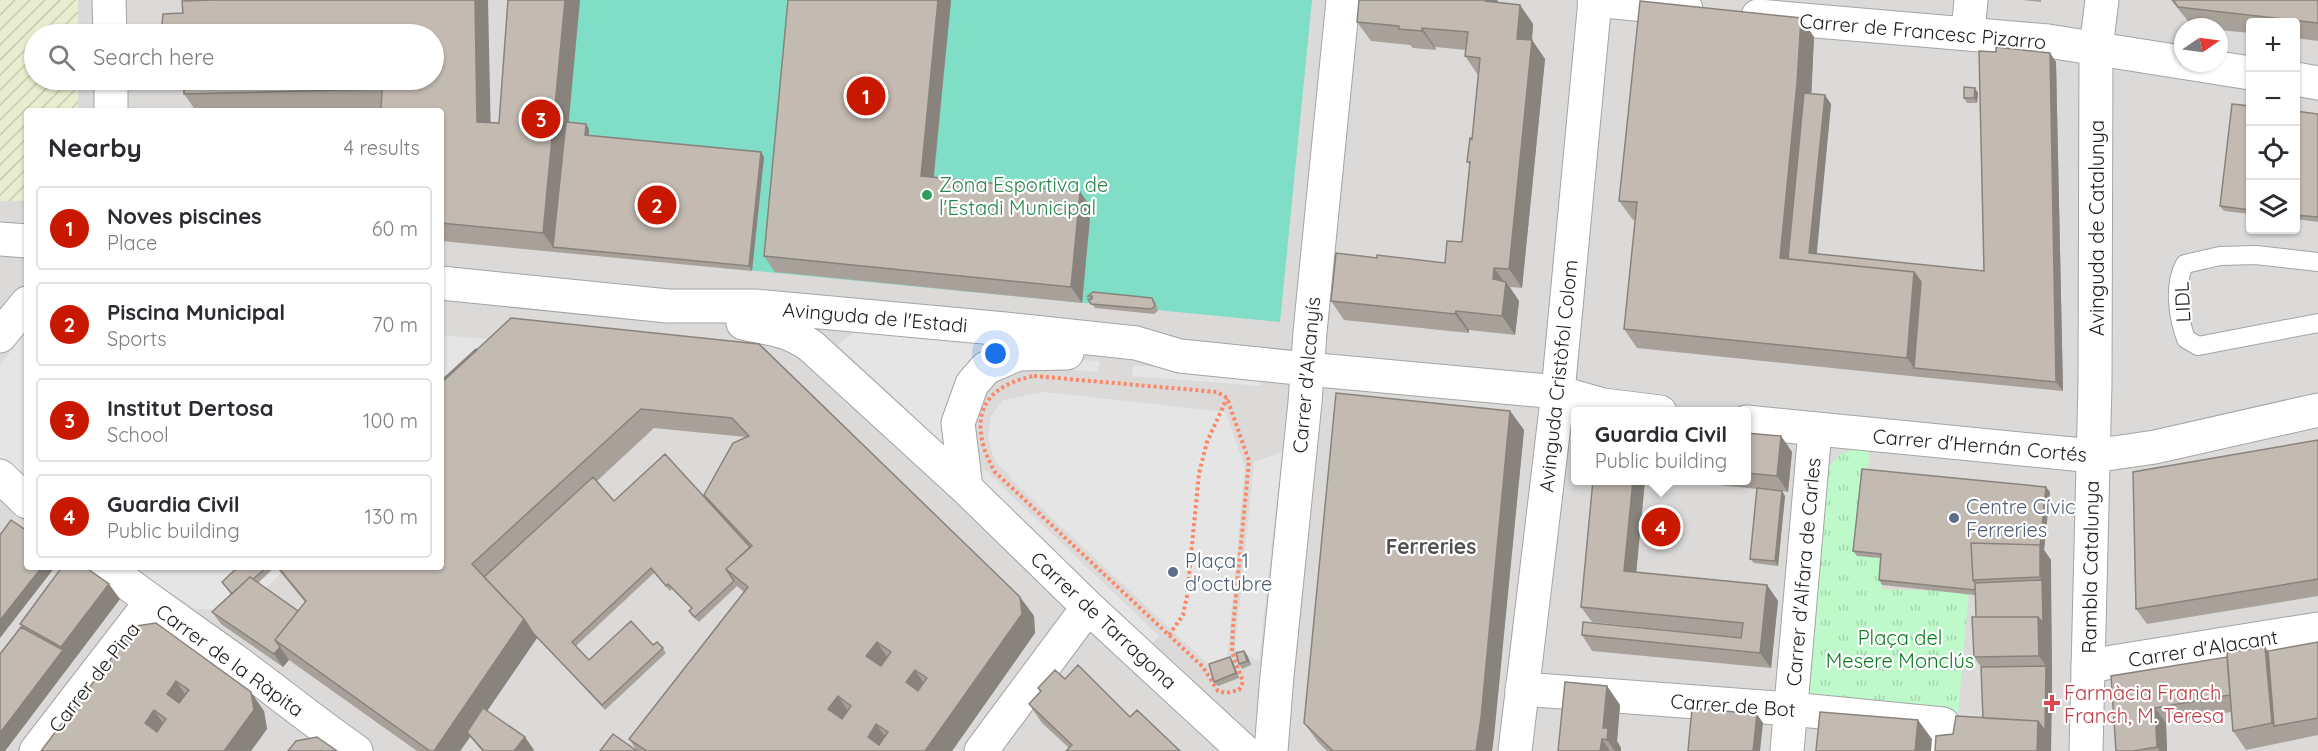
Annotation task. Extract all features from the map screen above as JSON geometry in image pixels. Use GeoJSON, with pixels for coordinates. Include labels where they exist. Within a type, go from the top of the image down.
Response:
{"type":"FeatureCollection","features":[{"type":"Feature","properties":{"kind":"street"},"geometry":{"type":"LineString","coordinates":[[109,0],[110,24]]}},
{"type":"Feature","properties":{"kind":"street","name":"Carrer d'Alcanyís"},"geometry":{"type":"LineString","coordinates":[[1272,751],[1276,676],[1343,0]]}},
{"type":"Feature","properties":{"kind":"street","name":"Carrer de Francesc Pizarro"},"geometry":{"type":"LineString","coordinates":[[1595,0],[1717,12],[1852,13],[1968,33],[2096,48],[2246,72]]}},
{"type":"Feature","properties":{"kind":"street","name":"Avinguda Cristòfol Colom"},"geometry":{"type":"LineString","coordinates":[[1515,751],[1558,392],[1595,0]]}},
{"type":"Feature","properties":{"kind":"street"},"geometry":{"type":"LineString","coordinates":[[1968,33],[1971,0]]}},
{"type":"Feature","properties":{"kind":"street","name":"Avinguda de Catalunya"},"geometry":{"type":"LineString","coordinates":[[2093,456],[2096,48],[2102,0]]}},
{"type":"Feature","properties":{"kind":"street"},"geometry":{"type":"LineString","coordinates":[[2300,81],[2318,83]]}},
{"type":"Feature","properties":{"kind":"street"},"geometry":{"type":"LineString","coordinates":[[111,90],[111,108]]}},
{"type":"Feature","properties":{"kind":"street"},"geometry":{"type":"LineString","coordinates":[[0,238],[24,241]]}},
{"type":"Feature","properties":{"kind":"street","name":"Avinguda de l'Estadi"},"geometry":{"type":"LineString","coordinates":[[444,283],[668,306],[755,306],[864,316],[1136,344],[1180,356],[1307,369]]}},
{"type":"Feature","properties":{"kind":"street","name":"Carrer de Tarragona"},"geometry":{"type":"LineString","coordinates":[[668,306],[753,326],[776,328],[796,335],[966,488],[1088,607],[1244,751]]}},
{"type":"Feature","properties":{"kind":"street"},"geometry":{"type":"LineString","coordinates":[[0,336],[24,307]]}},
{"type":"Feature","properties":{"kind":"street"},"geometry":{"type":"LineString","coordinates":[[826,360],[829,345],[837,335],[848,324],[864,316]]}},
{"type":"Feature","properties":{"kind":"street"},"geometry":{"type":"LineString","coordinates":[[966,488],[958,423],[972,384],[986,368],[1018,354],[1074,352],[1134,359],[1180,356]]}},
{"type":"Feature","properties":{"kind":"street"},"geometry":{"type":"LineString","coordinates":[[1307,369],[1558,392],[1603,405],[1622,407]]}},
{"type":"Feature","properties":{"kind":"street","name":"Carrer d'Hernán Cortés"},"geometry":{"type":"LineString","coordinates":[[1751,423],[2093,456],[2155,447],[2318,411]]}},
{"type":"Feature","properties":{"kind":"street","name":"Carrer d'Alfara de Carles"},"geometry":{"type":"LineString","coordinates":[[1787,751],[1815,430]]}},
{"type":"Feature","properties":{"kind":"street","name":"Rambla Catalunya"},"geometry":{"type":"LineString","coordinates":[[2086,751],[2093,456]]}},
{"type":"Feature","properties":{"kind":"street","name":"Carrer de la Ràpita"},"geometry":{"type":"LineString","coordinates":[[110,570],[234,660],[302,731],[356,751]]}},
{"type":"Feature","properties":{"kind":"street","name":"Carrer de Pina"},"geometry":{"type":"LineString","coordinates":[[36,751],[152,602]]}},
{"type":"Feature","properties":{"kind":"street"},"geometry":{"type":"LineString","coordinates":[[981,751],[1088,607]]}},
{"type":"Feature","properties":{"kind":"street","name":"Carrer d'Alacant"},"geometry":{"type":"LineString","coordinates":[[2088,666],[2318,629]]}},
{"type":"Feature","properties":{"kind":"street","name":"Carrer de Bot"},"geometry":{"type":"LineString","coordinates":[[1522,689],[1791,709],[1942,737]]}},
{"type":"Feature","properties":{"kind":"lane","name":"LIDL"},"geometry":{"type":"LineString","coordinates":[[2318,262],[2256,255],[2220,256],[2186,264],[2179,275],[2181,326],[2186,339],[2198,346],[2318,323]]}},
{"type":"Feature","properties":{"kind":"path"},"geometry":{"type":"LineString","coordinates":[[1034,376],[1218,392],[1227,398],[1249,461],[1232,652],[1243,682],[1239,690],[1226,693],[1218,691],[1203,667],[994,472],[985,455],[979,434],[981,415],[988,400],[999,389],[1016,380],[1034,376]]}},
{"type":"Feature","properties":{"kind":"path"},"geometry":{"type":"LineString","coordinates":[[1168,635],[1183,615],[1187,596],[1202,456],[1227,398]]}},
{"type":"Feature","properties":{"kind":"shaded area"},"geometry":{"type":"Polygon","coordinates":[[[78,0],[2318,0],[2318,751],[0,751],[0,201],[24,201],[24,570],[444,570],[444,108],[78,108],[78,90],[444,90],[444,24],[78,24],[78,0]]]}},
{"type":"Feature","properties":{"kind":"shaded area"},"geometry":{"type":"Polygon","coordinates":[[[865,325],[1013,337],[945,449],[906,408],[838,345],[865,325]]]}},
{"type":"Feature","properties":{"kind":"shaded area"},"geometry":{"type":"Polygon","coordinates":[[[24,334],[24,483],[0,458],[0,365],[24,334]]]}},
{"type":"Feature","properties":{"kind":"shaded area"},"geometry":{"type":"Polygon","coordinates":[[[444,335],[531,343],[444,423],[444,335]]]}},
{"type":"Feature","properties":{"kind":"shaded area"},"geometry":{"type":"Polygon","coordinates":[[[1033,357],[1100,361],[1098,372],[1032,366],[1033,357]]]}},
{"type":"Feature","properties":{"kind":"shaded area"},"geometry":{"type":"Polygon","coordinates":[[[1133,365],[1261,377],[1261,386],[1132,376],[1133,365]]]}},
{"type":"Feature","properties":{"kind":"shaded area","name":"Plaça 1 d'octubre"},"geometry":{"type":"Polygon","coordinates":[[[1044,392],[1226,412],[1245,468],[1227,660],[1213,669],[1017,485],[994,459],[988,438],[991,416],[1003,400],[1044,392]]]}},
{"type":"Feature","properties":{"kind":"shaded area"},"geometry":{"type":"Polygon","coordinates":[[[1282,452],[1259,661],[1235,649],[1254,462],[1282,452]]]}},
{"type":"Feature","properties":{"kind":"shaded area"},"geometry":{"type":"Polygon","coordinates":[[[984,469],[1159,636],[1151,645],[978,478],[984,469]]]}},
{"type":"Feature","properties":{"kind":"shaded area"},"geometry":{"type":"Polygon","coordinates":[[[136,570],[285,570],[227,623],[211,609],[196,609],[136,570]]]}},
{"type":"Feature","properties":{"kind":"green space"},"geometry":{"type":"Polygon","coordinates":[[[0,0],[78,0],[78,24],[24,24],[24,90],[78,90],[78,108],[24,108],[24,201],[0,201],[0,0]]]}},
{"type":"Feature","properties":{"kind":"green space","name":"Zona Esportiva de l'Estadi Municipal"},"geometry":{"type":"Polygon","coordinates":[[[580,0],[1312,0],[1280,322],[633,259],[566,138],[580,0]]]}},
{"type":"Feature","properties":{"kind":"green space","name":"Plaça del Mesere Monclús"},"geometry":{"type":"Polygon","coordinates":[[[1859,448],[1870,449],[1859,544],[1886,548],[1882,589],[1969,592],[1958,714],[1803,697],[1828,467],[1842,453],[1859,448]]]}},
{"type":"Feature","properties":{"kind":"building"},"geometry":{"type":"Polygon","coordinates":[[[475,0],[477,122],[499,123],[508,0],[565,0],[543,233],[444,223],[444,108],[381,108],[382,90],[444,90],[444,24],[162,24],[163,14],[183,13],[182,1],[475,0]]]}},
{"type":"Feature","properties":{"kind":"building"},"geometry":{"type":"Polygon","coordinates":[[[788,0],[938,0],[921,176],[1080,192],[1071,287],[764,256],[788,0]]]}},
{"type":"Feature","properties":{"kind":"building"},"geometry":{"type":"Polygon","coordinates":[[[1359,0],[1485,0],[1520,5],[1517,39],[1532,40],[1509,269],[1494,268],[1493,279],[1506,282],[1502,316],[1456,311],[1455,314],[1331,301],[1336,253],[1445,263],[1447,241],[1462,242],[1470,162],[1467,162],[1470,138],[1472,139],[1480,58],[1465,56],[1468,32],[1422,28],[1422,31],[1399,29],[1399,26],[1357,22],[1359,0]]]}},
{"type":"Feature","properties":{"kind":"building"},"geometry":{"type":"Polygon","coordinates":[[[2173,0],[2318,0],[2318,23],[2300,21],[2300,18],[2274,18],[2178,7],[2173,0]]]}},
{"type":"Feature","properties":{"kind":"building"},"geometry":{"type":"Polygon","coordinates":[[[1640,1],[1801,18],[1780,258],[1914,272],[1907,358],[1624,329],[1637,202],[1619,201],[1640,1]]]}},
{"type":"Feature","properties":{"kind":"building"},"geometry":{"type":"Polygon","coordinates":[[[1996,47],[2050,53],[2056,382],[1914,368],[1921,282],[1914,272],[1788,259],[1804,93],[1825,95],[1809,253],[1984,271],[1979,51],[1996,52],[1996,47]]]}},
{"type":"Feature","properties":{"kind":"building"},"geometry":{"type":"Polygon","coordinates":[[[1964,87],[1975,88],[1974,98],[1964,98],[1964,87]]]}},
{"type":"Feature","properties":{"kind":"building"},"geometry":{"type":"Polygon","coordinates":[[[184,90],[342,90],[184,94],[184,90]]]}},
{"type":"Feature","properties":{"kind":"building"},"geometry":{"type":"Polygon","coordinates":[[[2232,104],[2246,106],[2246,209],[2220,206],[2232,104]]]}},
{"type":"Feature","properties":{"kind":"building"},"geometry":{"type":"Polygon","coordinates":[[[2300,112],[2318,114],[2318,217],[2300,215],[2300,112]]]}},
{"type":"Feature","properties":{"kind":"building"},"geometry":{"type":"Polygon","coordinates":[[[566,122],[586,124],[585,135],[761,152],[749,266],[553,247],[566,122]]]}},
{"type":"Feature","properties":{"kind":"building"},"geometry":{"type":"Polygon","coordinates":[[[1093,292],[1152,298],[1155,306],[1151,309],[1091,304],[1088,299],[1092,299],[1092,296],[1088,296],[1093,292]]]}},
{"type":"Feature","properties":{"kind":"building"},"geometry":{"type":"Polygon","coordinates":[[[511,318],[759,344],[1020,597],[1022,614],[925,751],[647,751],[629,739],[748,587],[726,569],[752,546],[704,495],[733,443],[749,436],[732,418],[641,409],[472,564],[524,619],[434,751],[430,751],[275,640],[306,601],[280,570],[444,570],[444,380],[511,318]],[[877,642],[866,656],[881,666],[891,652],[877,642]],[[915,670],[906,682],[918,691],[927,678],[915,670]],[[838,696],[828,709],[842,719],[851,706],[838,696]],[[876,724],[868,737],[879,745],[888,732],[876,724]]]}},
{"type":"Feature","properties":{"kind":"building"},"geometry":{"type":"Polygon","coordinates":[[[476,349],[477,350],[444,380],[476,349]]]}},
{"type":"Feature","properties":{"kind":"building"},"geometry":{"type":"Polygon","coordinates":[[[1336,393],[1510,411],[1476,751],[1333,751],[1304,723],[1336,393]]]}},
{"type":"Feature","properties":{"kind":"building"},"geometry":{"type":"Polygon","coordinates":[[[1751,433],[1781,436],[1777,476],[1751,473],[1751,433]]]}},
{"type":"Feature","properties":{"kind":"building"},"geometry":{"type":"Polygon","coordinates":[[[2318,440],[2318,579],[2136,609],[2133,472],[2318,440]]]}},
{"type":"Feature","properties":{"kind":"building"},"geometry":{"type":"Polygon","coordinates":[[[665,454],[750,547],[726,569],[734,581],[695,617],[689,611],[692,608],[668,584],[666,586],[651,568],[572,642],[589,660],[631,621],[653,645],[657,642],[663,648],[602,705],[533,633],[524,619],[484,577],[593,477],[614,501],[665,454]]]}},
{"type":"Feature","properties":{"kind":"building"},"geometry":{"type":"Polygon","coordinates":[[[1862,469],[2046,487],[2040,547],[2040,545],[1971,543],[1975,590],[1879,580],[1881,554],[1853,551],[1862,469]]]}},
{"type":"Feature","properties":{"kind":"building"},"geometry":{"type":"Polygon","coordinates":[[[1593,485],[1633,485],[1624,571],[1767,585],[1760,653],[1582,635],[1583,622],[1741,638],[1743,623],[1581,607],[1593,485]]]}},
{"type":"Feature","properties":{"kind":"building"},"geometry":{"type":"Polygon","coordinates":[[[1757,488],[1782,491],[1775,561],[1750,559],[1757,488]]]}},
{"type":"Feature","properties":{"kind":"building"},"geometry":{"type":"Polygon","coordinates":[[[11,520],[24,529],[24,570],[40,570],[1,619],[0,618],[0,535],[11,520]]]}},
{"type":"Feature","properties":{"kind":"building"},"geometry":{"type":"Polygon","coordinates":[[[1971,543],[2040,545],[2040,577],[1973,580],[1971,543]]]}},
{"type":"Feature","properties":{"kind":"building"},"geometry":{"type":"Polygon","coordinates":[[[60,570],[89,570],[109,584],[61,647],[20,624],[60,570]]]}},
{"type":"Feature","properties":{"kind":"building"},"geometry":{"type":"Polygon","coordinates":[[[235,570],[264,570],[253,579],[250,577],[232,594],[222,582],[235,570]]]}},
{"type":"Feature","properties":{"kind":"building"},"geometry":{"type":"Polygon","coordinates":[[[250,577],[298,611],[275,640],[280,647],[274,654],[212,612],[250,577]]]}},
{"type":"Feature","properties":{"kind":"building"},"geometry":{"type":"Polygon","coordinates":[[[2042,580],[2043,623],[2038,617],[1976,617],[1975,583],[2042,580]]]}},
{"type":"Feature","properties":{"kind":"building"},"geometry":{"type":"Polygon","coordinates":[[[1972,617],[2038,617],[2039,656],[1974,657],[1972,617]]]}},
{"type":"Feature","properties":{"kind":"building"},"geometry":{"type":"Polygon","coordinates":[[[156,623],[251,692],[254,710],[224,751],[41,751],[136,626],[156,623]],[[176,681],[167,694],[179,703],[189,690],[176,681]],[[154,710],[145,723],[157,732],[166,719],[154,710]]]}},
{"type":"Feature","properties":{"kind":"building"},"geometry":{"type":"Polygon","coordinates":[[[21,627],[63,650],[0,733],[0,654],[21,627]]]}},
{"type":"Feature","properties":{"kind":"building"},"geometry":{"type":"Polygon","coordinates":[[[2318,642],[2318,718],[2274,726],[2268,651],[2318,642]]]}},
{"type":"Feature","properties":{"kind":"building"},"geometry":{"type":"Polygon","coordinates":[[[2265,647],[2272,723],[2233,731],[2227,653],[2265,647]]]}},
{"type":"Feature","properties":{"kind":"building"},"geometry":{"type":"Polygon","coordinates":[[[1244,651],[1247,661],[1239,664],[1236,653],[1244,651]]]}},
{"type":"Feature","properties":{"kind":"building"},"geometry":{"type":"Polygon","coordinates":[[[1230,657],[1236,673],[1214,682],[1209,664],[1230,657]]]}},
{"type":"Feature","properties":{"kind":"building"},"geometry":{"type":"Polygon","coordinates":[[[2227,657],[2230,695],[2155,708],[2157,747],[2116,751],[2111,676],[2227,657]]]}},
{"type":"Feature","properties":{"kind":"building"},"geometry":{"type":"Polygon","coordinates":[[[1078,665],[1130,717],[1137,710],[1180,751],[1066,751],[1072,745],[1029,704],[1041,691],[1038,688],[1055,670],[1065,679],[1078,665]]]}},
{"type":"Feature","properties":{"kind":"building"},"geometry":{"type":"Polygon","coordinates":[[[2046,666],[2045,731],[2038,721],[1983,718],[1981,667],[2046,666]]]}},
{"type":"Feature","properties":{"kind":"building"},"geometry":{"type":"Polygon","coordinates":[[[1565,682],[1607,686],[1603,728],[1608,728],[1607,740],[1602,739],[1600,751],[1558,751],[1565,682]]]}},
{"type":"Feature","properties":{"kind":"building"},"geometry":{"type":"Polygon","coordinates":[[[483,708],[525,737],[514,751],[484,751],[467,732],[483,708]]]}},
{"type":"Feature","properties":{"kind":"building"},"geometry":{"type":"Polygon","coordinates":[[[1692,708],[1757,714],[1753,751],[1688,751],[1692,708]]]}},
{"type":"Feature","properties":{"kind":"building"},"geometry":{"type":"Polygon","coordinates":[[[1820,712],[1918,720],[1915,751],[1816,751],[1820,712]]]}},
{"type":"Feature","properties":{"kind":"building"},"geometry":{"type":"Polygon","coordinates":[[[1956,716],[2038,721],[2037,751],[1935,751],[1936,736],[1953,734],[1956,716]]]}},
{"type":"Feature","properties":{"kind":"building"},"geometry":{"type":"Polygon","coordinates":[[[613,734],[637,751],[600,751],[613,734]]]}},
{"type":"Feature","properties":{"kind":"building"},"geometry":{"type":"Polygon","coordinates":[[[317,737],[337,751],[288,751],[296,741],[317,737]]]}},
{"type":"Feature","properties":{"kind":"place","name":"Noves piscines"},"geometry":{"type":"Point","coordinates":[866,96]}},
{"type":"Feature","properties":{"kind":"place","name":"Institut Dertosa"},"geometry":{"type":"Point","coordinates":[541,119]}},
{"type":"Feature","properties":{"kind":"place","name":"Zona Esportiva de l'Estadi Municipal"},"geometry":{"type":"Point","coordinates":[927,195]}},
{"type":"Feature","properties":{"kind":"place","name":"Piscina Municipal"},"geometry":{"type":"Point","coordinates":[657,205]}},
{"type":"Feature","properties":{"kind":"place","name":"Centre Cívic Ferreries"},"geometry":{"type":"Point","coordinates":[1954,518]}},
{"type":"Feature","properties":{"kind":"place","name":"Guardia Civil"},"geometry":{"type":"Point","coordinates":[1661,527]}},
{"type":"Feature","properties":{"kind":"place","name":"Plaça 1 d'octubre"},"geometry":{"type":"Point","coordinates":[1173,572]}},
{"type":"Feature","properties":{"kind":"place","name":"Farmàcia Franch Franch, M. Teresa"},"geometry":{"type":"Point","coordinates":[2052,703]}},
{"type":"Feature","properties":{"kind":"district","name":"Ferreries"},"geometry":{"type":"Point","coordinates":[1431,546]}}]}
